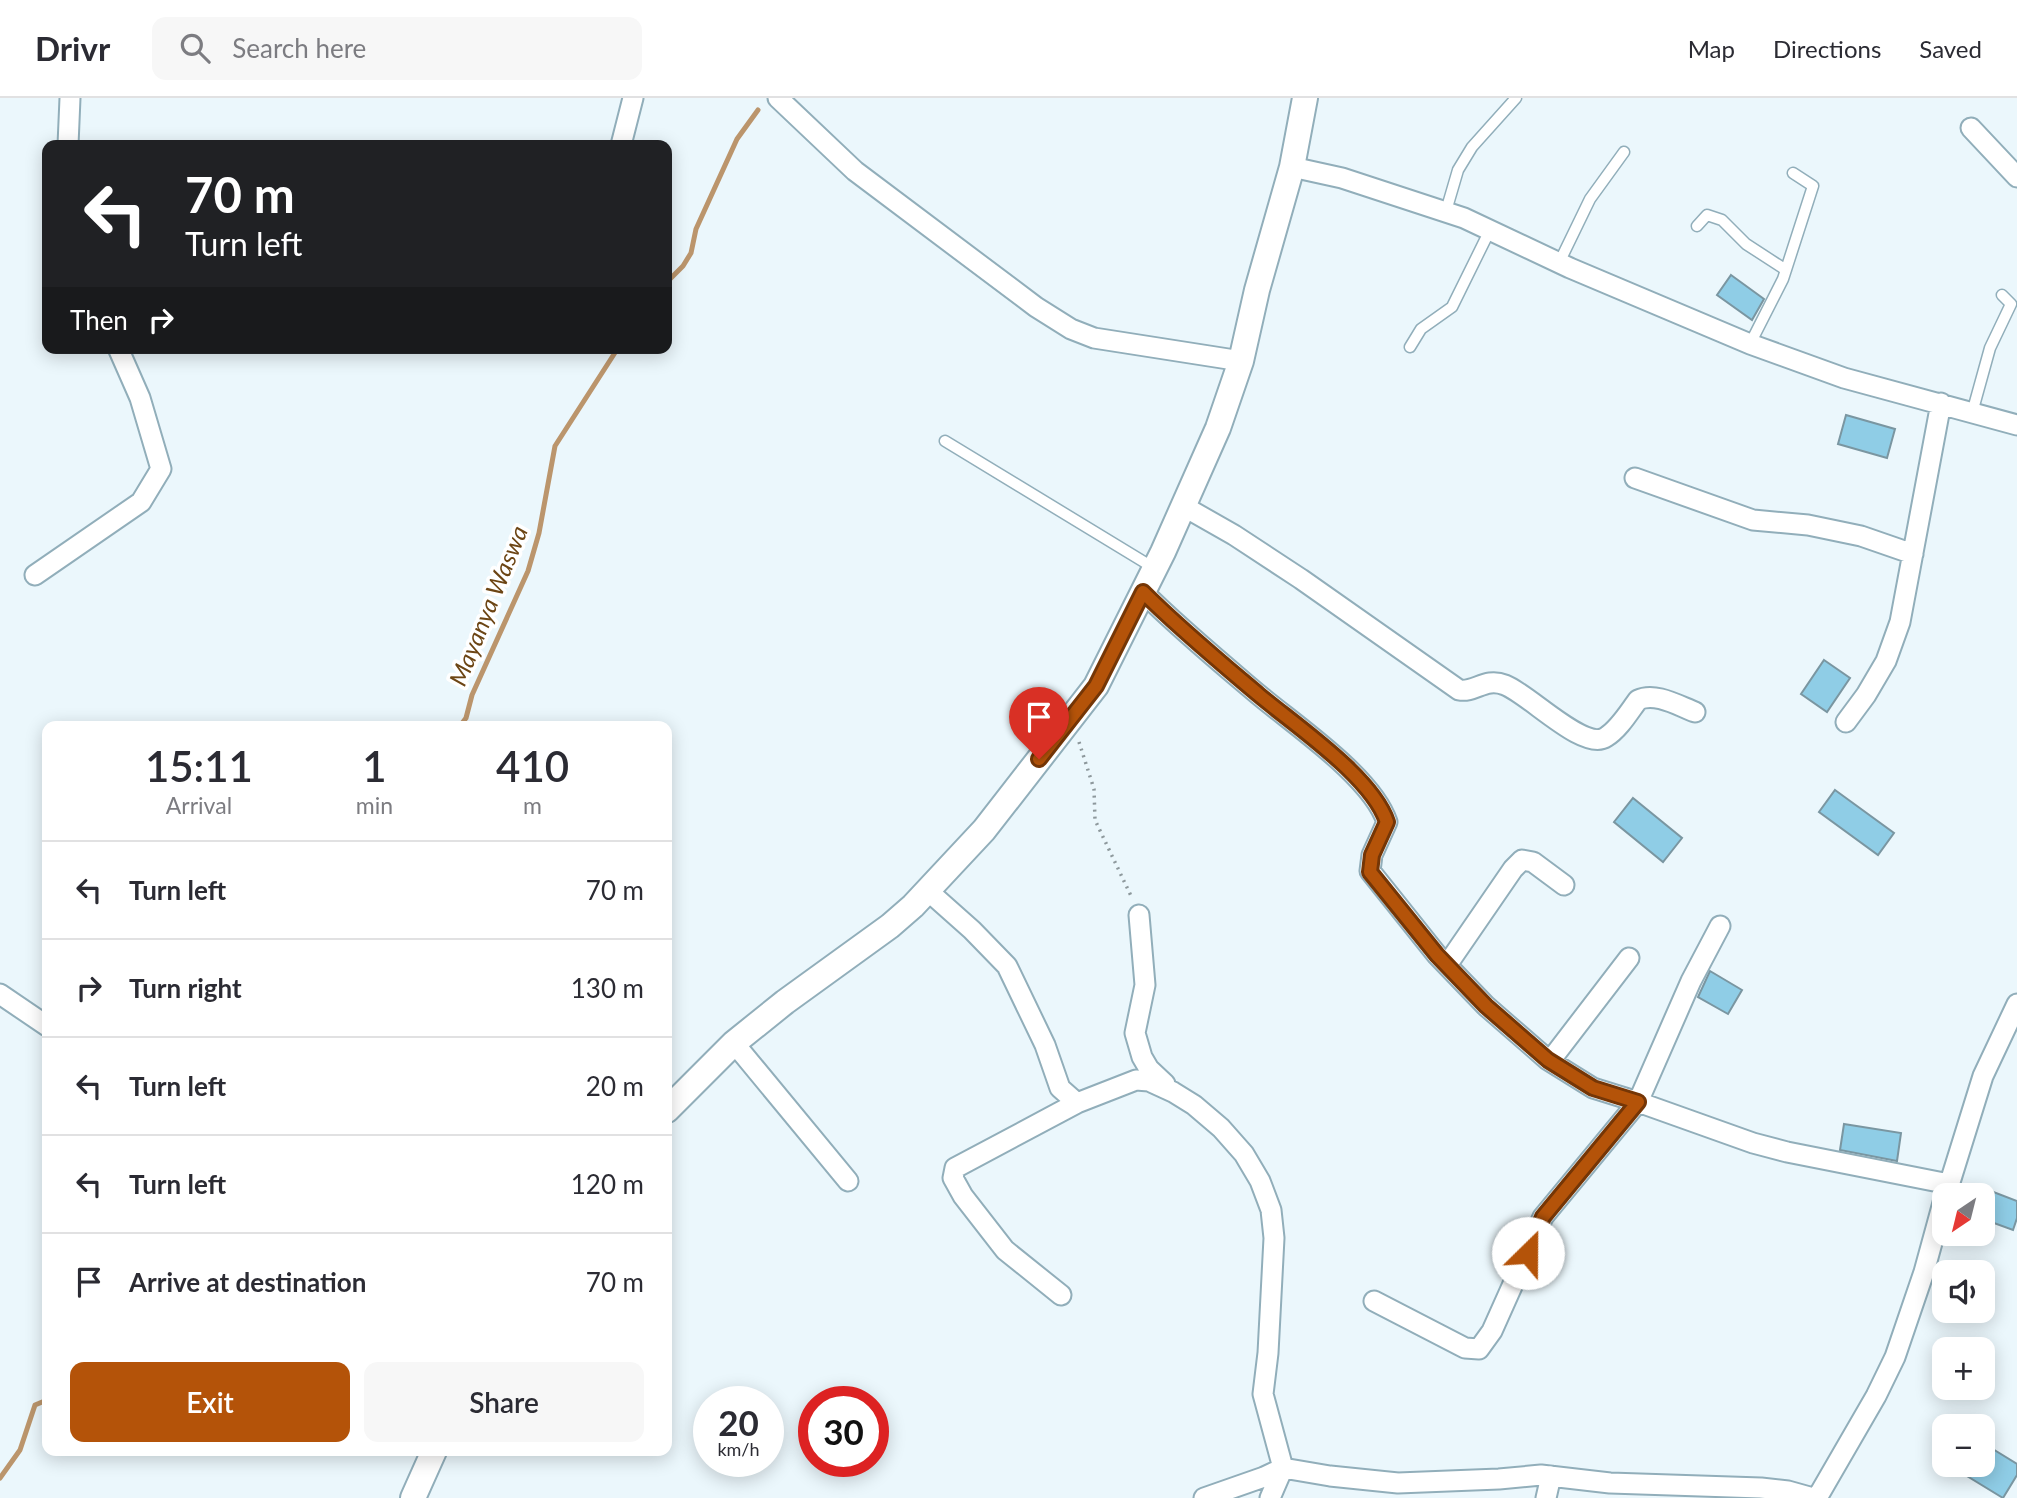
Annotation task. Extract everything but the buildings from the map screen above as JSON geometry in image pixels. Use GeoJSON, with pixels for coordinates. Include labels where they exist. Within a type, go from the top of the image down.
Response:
{"type":"FeatureCollection","features":[{"type":"Feature","properties":{"kind":"street"},"geometry":{"type":"LineString","coordinates":[[68,140],[70,98]]}},
{"type":"Feature","properties":{"kind":"street"},"geometry":{"type":"LineString","coordinates":[[622,140],[633,98]]}},
{"type":"Feature","properties":{"kind":"street"},"geometry":{"type":"LineString","coordinates":[[778,98],[855,171],[1036,307],[1071,329],[1094,338],[1241,361]]}},
{"type":"Feature","properties":{"kind":"street"},"geometry":{"type":"LineString","coordinates":[[672,1104],[734,1043],[785,1002],[890,926],[928,890],[984,830],[1096,686],[1155,569],[1218,428],[1241,361],[1257,290],[1292,167],[1305,98]]}},
{"type":"Feature","properties":{"kind":"street"},"geometry":{"type":"LineString","coordinates":[[1970,128],[2017,177]]}},
{"type":"Feature","properties":{"kind":"street"},"geometry":{"type":"LineString","coordinates":[[1292,167],[1342,178],[1446,211],[1559,263],[1750,344],[1843,378],[2017,425]]}},
{"type":"Feature","properties":{"kind":"street"},"geometry":{"type":"LineString","coordinates":[[35,575],[141,502],[161,469],[140,398],[121,354]]}},
{"type":"Feature","properties":{"kind":"street"},"geometry":{"type":"LineString","coordinates":[[1846,722],[1886,661],[1900,622],[1941,403]]}},
{"type":"Feature","properties":{"kind":"street"},"geometry":{"type":"LineString","coordinates":[[1635,478],[1753,520],[1808,525],[1841,532],[1913,554]]}},
{"type":"Feature","properties":{"kind":"street"},"geometry":{"type":"LineString","coordinates":[[1183,506],[1234,535],[1459,690],[1465,691],[1493,682],[1506,685],[1581,736],[1597,741],[1607,737],[1638,700],[1644,697],[1652,696],[1695,712]]}},
{"type":"Feature","properties":{"kind":"street"},"geometry":{"type":"LineString","coordinates":[[1143,592],[1313,738],[1375,799],[1387,822],[1372,855],[1370,872],[1447,965],[1486,1006],[1550,1061],[1593,1088],[1753,1143],[1932,1189]]}},
{"type":"Feature","properties":{"kind":"street"},"geometry":{"type":"LineString","coordinates":[[1447,965],[1522,860],[1533,862],[1564,885]]}},
{"type":"Feature","properties":{"kind":"street"},"geometry":{"type":"LineString","coordinates":[[928,890],[1007,966],[1045,1045],[1060,1088],[1077,1103]]}},
{"type":"Feature","properties":{"kind":"street"},"geometry":{"type":"LineString","coordinates":[[1139,915],[1145,985],[1135,1033],[1142,1057],[1149,1069],[1174,1092]]}},
{"type":"Feature","properties":{"kind":"street"},"geometry":{"type":"LineString","coordinates":[[1374,1301],[1465,1348],[1479,1349],[1492,1331],[1543,1217],[1638,1102],[1691,982],[1720,926]]}},
{"type":"Feature","properties":{"kind":"street"},"geometry":{"type":"LineString","coordinates":[[1550,1061],[1629,958]]}},
{"type":"Feature","properties":{"kind":"street"},"geometry":{"type":"LineString","coordinates":[[0,994],[42,1023]]}},
{"type":"Feature","properties":{"kind":"street"},"geometry":{"type":"LineString","coordinates":[[1949,1183],[1983,1076],[2017,1004]]}},
{"type":"Feature","properties":{"kind":"street"},"geometry":{"type":"LineString","coordinates":[[734,1043],[848,1181]]}},
{"type":"Feature","properties":{"kind":"street"},"geometry":{"type":"LineString","coordinates":[[1061,1295],[1005,1250],[963,1196],[953,1178],[955,1168],[1077,1103],[1136,1080],[1149,1081],[1174,1092],[1221,1128],[1244,1154],[1260,1181],[1272,1210],[1275,1238],[1263,1394],[1283,1468],[1270,1498]]}},
{"type":"Feature","properties":{"kind":"street"},"geometry":{"type":"LineString","coordinates":[[1204,1498],[1283,1468],[1398,1483],[1551,1476],[1610,1483],[1761,1488],[1815,1498],[1876,1396],[1895,1357],[1932,1243]]}},
{"type":"Feature","properties":{"kind":"street"},"geometry":{"type":"LineString","coordinates":[[413,1498],[432,1456]]}},
{"type":"Feature","properties":{"kind":"street"},"geometry":{"type":"LineString","coordinates":[[1546,1498],[1551,1476]]}},
{"type":"Feature","properties":{"kind":"lane"},"geometry":{"type":"LineString","coordinates":[[1446,211],[1458,170],[1472,147],[1516,98]]}},
{"type":"Feature","properties":{"kind":"lane"},"geometry":{"type":"LineString","coordinates":[[1559,263],[1590,199],[1624,152]]}},
{"type":"Feature","properties":{"kind":"lane"},"geometry":{"type":"LineString","coordinates":[[1750,344],[1786,270],[1813,186],[1793,173]]}},
{"type":"Feature","properties":{"kind":"lane"},"geometry":{"type":"LineString","coordinates":[[1697,226],[1707,215],[1722,220],[1746,244],[1786,270]]}},
{"type":"Feature","properties":{"kind":"lane"},"geometry":{"type":"LineString","coordinates":[[1410,347],[1421,329],[1452,307],[1490,230]]}},
{"type":"Feature","properties":{"kind":"lane"},"geometry":{"type":"LineString","coordinates":[[1972,413],[1990,348],[2011,304],[2002,295]]}},
{"type":"Feature","properties":{"kind":"lane"},"geometry":{"type":"LineString","coordinates":[[945,441],[1155,569]]}},
{"type":"Feature","properties":{"kind":"path"},"geometry":{"type":"LineString","coordinates":[[1072,716],[1094,789],[1095,820],[1139,915]]}},
{"type":"Feature","properties":{"kind":"waterway","name":"Mayanya Waswa"},"geometry":{"type":"LineString","coordinates":[[672,277],[691,253],[696,229],[737,139],[758,110]]}},
{"type":"Feature","properties":{"kind":"waterway","name":"Mayanya Waswa"},"geometry":{"type":"LineString","coordinates":[[464,721],[472,695],[528,571],[539,533],[555,446],[614,354]]}},
{"type":"Feature","properties":{"kind":"waterway","name":"Mayanya Waswa"},"geometry":{"type":"LineString","coordinates":[[0,1478],[20,1450],[35,1405],[42,1402]]}},
{"type":"Feature","properties":{"kind":"route"},"geometry":{"type":"LineString","coordinates":[[1039,759],[1096,686],[1143,592],[1356,778],[1375,799],[1387,822],[1372,855],[1370,872],[1437,955],[1486,1006],[1548,1060],[1593,1088],[1638,1102],[1543,1217],[1528,1253]]}}]}
